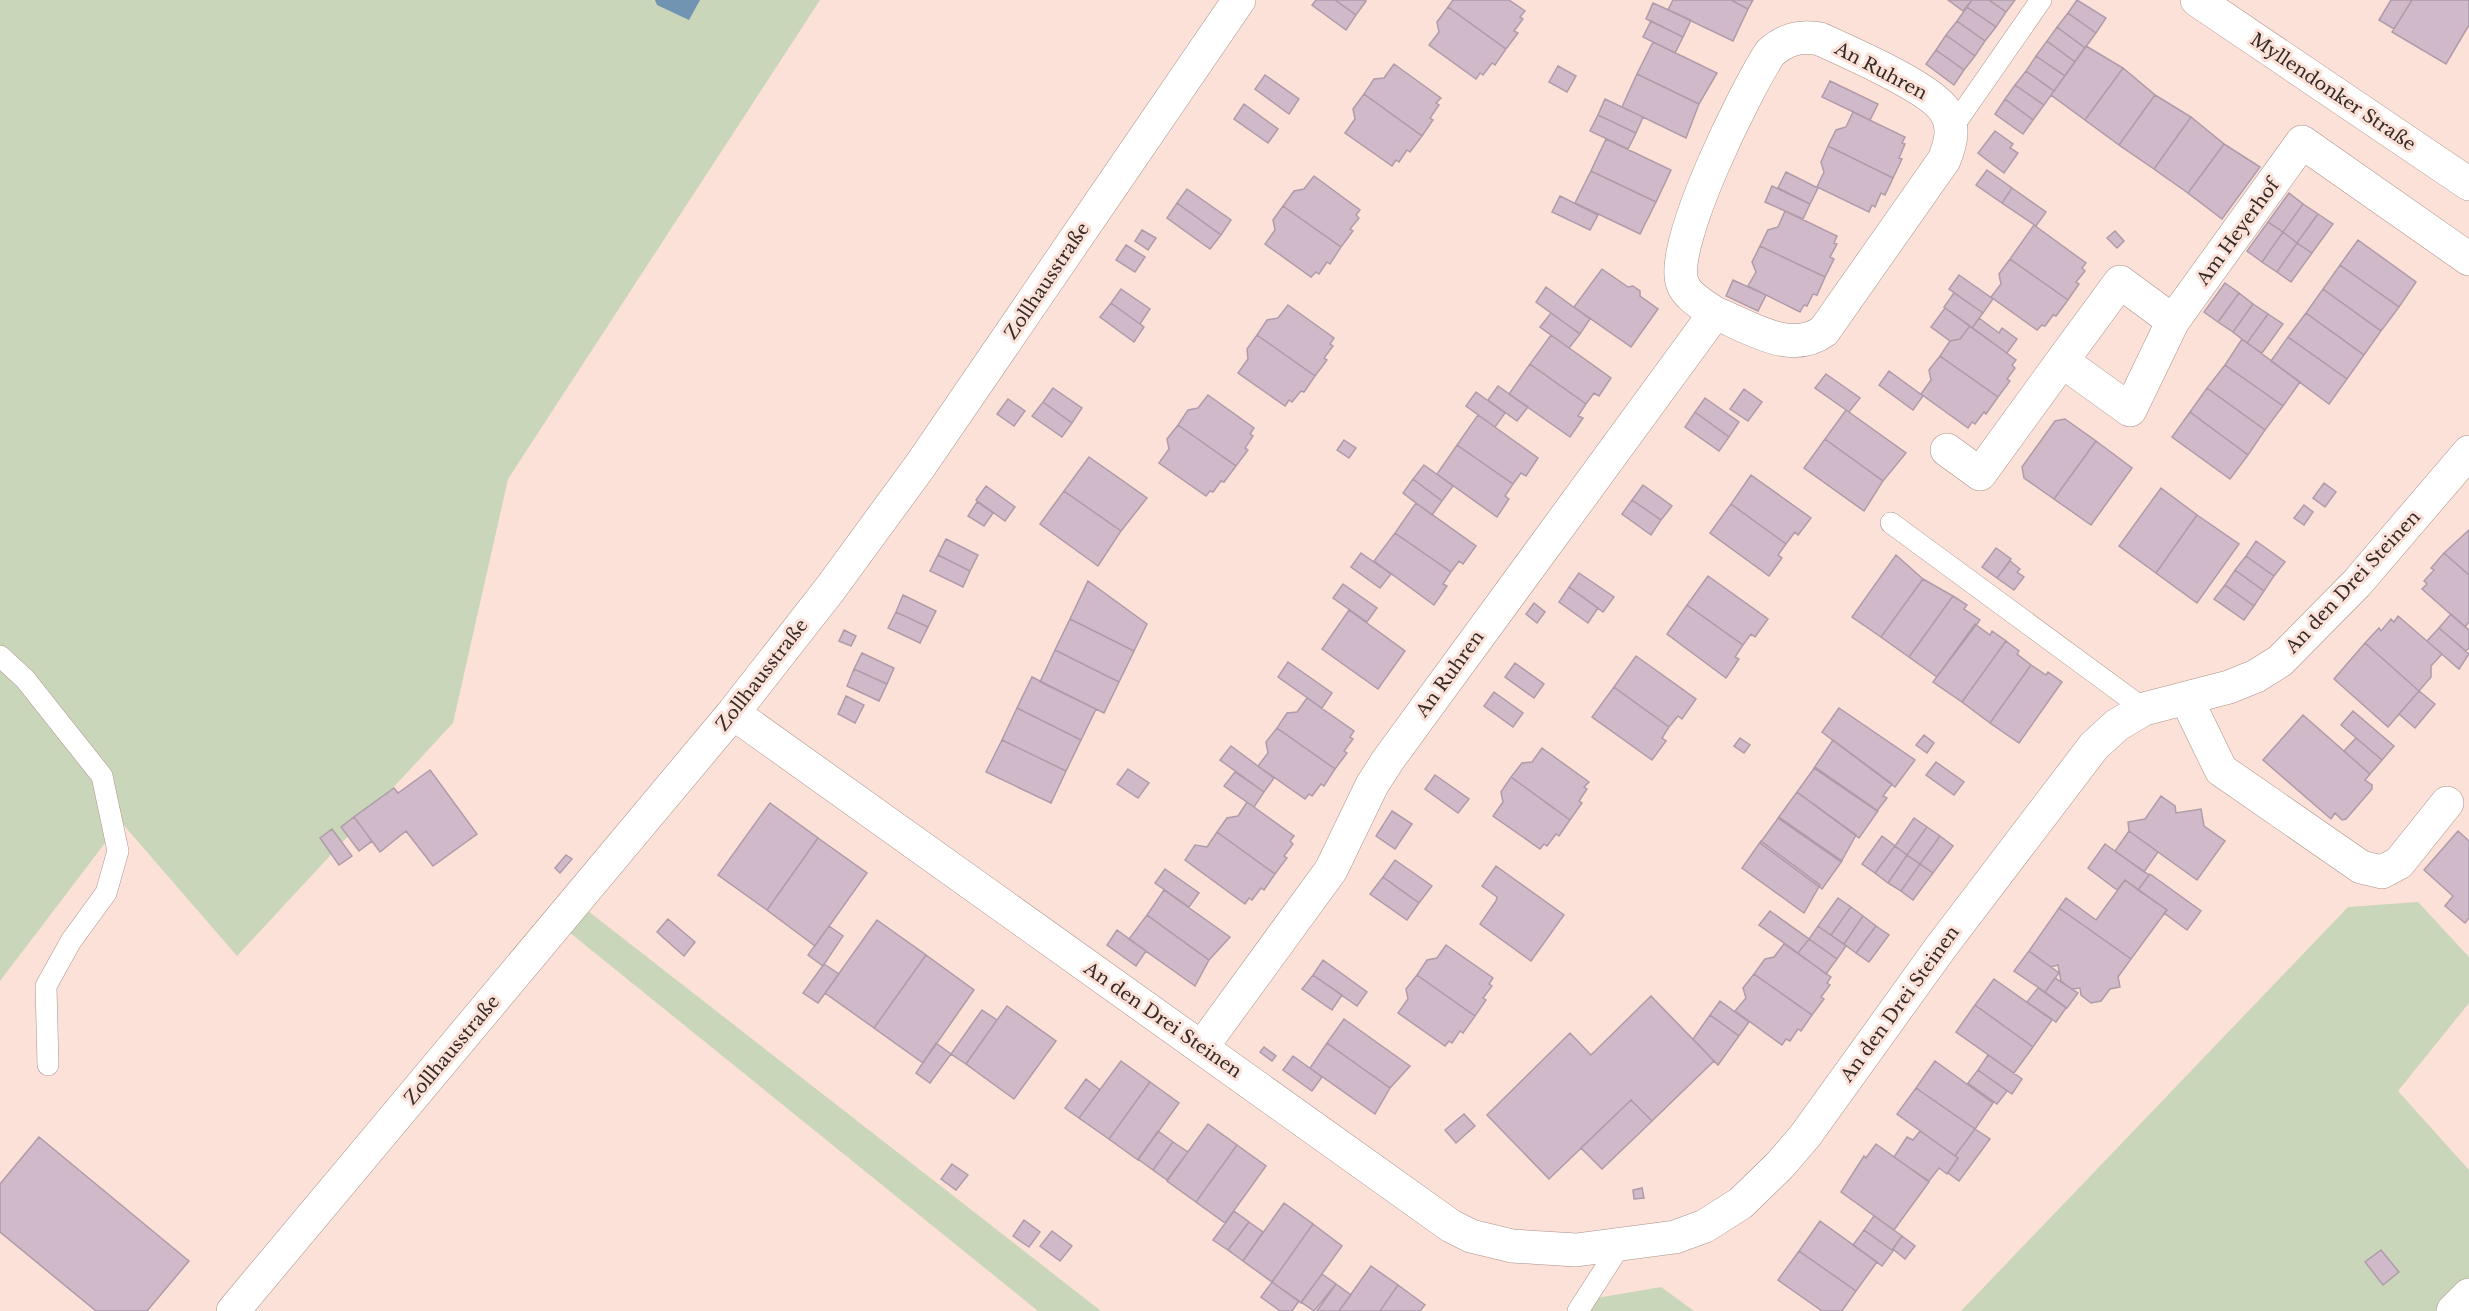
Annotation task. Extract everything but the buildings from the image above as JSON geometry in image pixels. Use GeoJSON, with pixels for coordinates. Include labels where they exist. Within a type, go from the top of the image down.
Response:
{"type":"FeatureCollection","features":[{"type":"Feature","properties":{"kind":"street","name":"Zollhausstraße"},"geometry":{"type":"LineString","coordinates":[[233,1311],[733,713],[830,589],[920,466],[1239,0]]}},
{"type":"Feature","properties":{"kind":"street","name":"Myllendonker Straße"},"geometry":{"type":"LineString","coordinates":[[2198,0],[2469,184]]}},
{"type":"Feature","properties":{"kind":"street","name":"An Ruhren"},"geometry":{"type":"LineString","coordinates":[[1808,37],[1832,45],[1925,92],[1944,109],[1952,128],[1952,137],[1944,160],[1824,331],[1809,340],[1794,342],[1775,338],[1715,313],[1696,300],[1682,282],[1680,264],[1685,237],[1693,211],[1757,75],[1777,46],[1788,40],[1808,37]]}},
{"type":"Feature","properties":{"kind":"street","name":"Am Heyerhof"},"geometry":{"type":"LineString","coordinates":[[2062,361],[2130,410],[2173,321],[2302,142],[2469,259]]}},
{"type":"Feature","properties":{"kind":"street"},"geometry":{"type":"LineString","coordinates":[[1947,450],[1980,474],[2120,282],[2173,321]]}},
{"type":"Feature","properties":{"kind":"street","name":"An Ruhren"},"geometry":{"type":"LineString","coordinates":[[1202,1047],[1330,870],[1372,785],[1388,760],[1715,313]]}},
{"type":"Feature","properties":{"kind":"street","name":"An den Drei Steinen"},"geometry":{"type":"LineString","coordinates":[[733,713],[1451,1226],[1492,1241],[1534,1249],[1576,1250],[1675,1237],[1705,1226],[1741,1203],[1780,1165],[1805,1136],[1941,947],[2094,746],[2117,724],[2144,710],[2256,676],[2280,661],[2357,583],[2469,452]]}},
{"type":"Feature","properties":{"kind":"street"},"geometry":{"type":"LineString","coordinates":[[2186,698],[2221,770],[2361,867],[2382,872],[2399,863],[2447,803]]}},
{"type":"Feature","properties":{"kind":"street"},"geometry":{"type":"LineString","coordinates":[[2453,1311],[2469,1295]]}},
{"type":"Feature","properties":{"kind":"lane"},"geometry":{"type":"LineString","coordinates":[[1952,128],[2041,0]]}},
{"type":"Feature","properties":{"kind":"lane"},"geometry":{"type":"LineString","coordinates":[[1891,523],[2144,710]]}},
{"type":"Feature","properties":{"kind":"lane"},"geometry":{"type":"LineString","coordinates":[[0,656],[25,679],[102,777],[118,851],[106,892],[71,941],[46,986],[48,1065]]}},
{"type":"Feature","properties":{"kind":"lane"},"geometry":{"type":"LineString","coordinates":[[1578,1311],[1621,1245]]}},
{"type":"Feature","properties":{"kind":"green space"},"geometry":{"type":"Polygon","coordinates":[[[0,0],[820,0],[508,479],[453,723],[237,956],[121,822],[0,981],[0,0]]]}},
{"type":"Feature","properties":{"kind":"green space"},"geometry":{"type":"Polygon","coordinates":[[[2418,902],[2469,957],[2469,1003],[2398,1091],[2469,1170],[2469,1278],[2437,1311],[1961,1311],[2348,907],[2418,902]]]}},
{"type":"Feature","properties":{"kind":"green space"},"geometry":{"type":"Polygon","coordinates":[[[588,911],[1101,1311],[1038,1311],[564,928],[588,911]]]}},
{"type":"Feature","properties":{"kind":"green space"},"geometry":{"type":"Polygon","coordinates":[[[1661,1287],[1694,1311],[1584,1311],[1591,1299],[1661,1287]]]}},
{"type":"Feature","properties":{"kind":"water"},"geometry":{"type":"Polygon","coordinates":[[[655,0],[700,0],[689,20],[657,5],[655,0]]]}}]}
